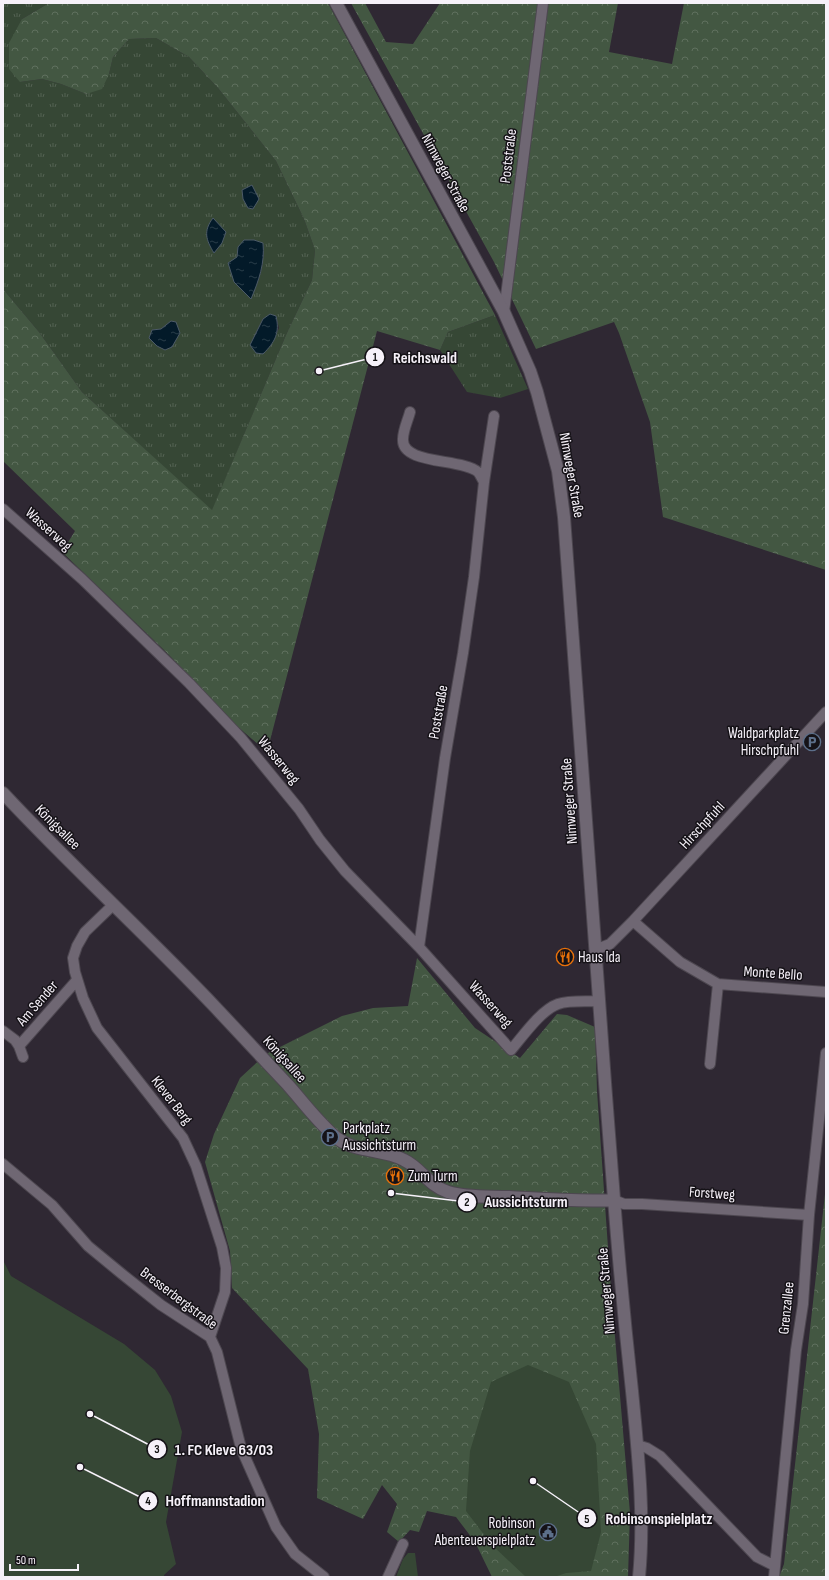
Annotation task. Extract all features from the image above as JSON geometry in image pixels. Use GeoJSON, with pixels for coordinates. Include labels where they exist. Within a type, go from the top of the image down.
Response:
{"type":"FeatureCollection","features":[{"type":"Feature","properties":{"kind":"main road","name":"Nimweger Straße"},"geometry":{"type":"LineString","coordinates":[[336,3],[504,312],[530,371],[558,471],[564,517],[614,1200],[637,1445],[642,1515],[641,1551],[638,1577]]}},
{"type":"Feature","properties":{"kind":"main road","name":"Königsallee"},"geometry":{"type":"LineString","coordinates":[[3,793],[213,1005],[327,1129],[348,1145],[363,1150],[397,1156],[418,1169],[433,1184],[449,1192],[468,1195],[568,1200],[614,1200]]}},
{"type":"Feature","properties":{"kind":"street","name":"Poststraße"},"geometry":{"type":"LineString","coordinates":[[504,312],[543,3]]}},
{"type":"Feature","properties":{"kind":"street"},"geometry":{"type":"LineString","coordinates":[[410,412],[402,440],[406,449],[416,457],[458,463],[477,472],[484,482]]}},
{"type":"Feature","properties":{"kind":"street","name":"Poststraße"},"geometry":{"type":"LineString","coordinates":[[419,947],[445,755],[465,638],[484,482],[494,416]]}},
{"type":"Feature","properties":{"kind":"street","name":"Wasserweg"},"geometry":{"type":"LineString","coordinates":[[3,509],[82,579],[194,688],[254,752],[345,871],[419,947],[511,1050],[552,1007],[559,1004],[599,1001]]}},
{"type":"Feature","properties":{"kind":"street","name":"Hirschpfuhl"},"geometry":{"type":"LineString","coordinates":[[595,950],[610,944],[633,921],[826,712]]}},
{"type":"Feature","properties":{"kind":"street","name":"Klever Berg"},"geometry":{"type":"LineString","coordinates":[[113,905],[85,932],[77,946],[73,958],[77,980],[82,998],[97,1028],[183,1138],[196,1166],[222,1247],[226,1268],[226,1292],[210,1337]]}},
{"type":"Feature","properties":{"kind":"street","name":"Monte Bello"},"geometry":{"type":"LineString","coordinates":[[633,921],[680,962],[718,984],[826,992]]}},
{"type":"Feature","properties":{"kind":"street","name":"Am Sender"},"geometry":{"type":"LineString","coordinates":[[20,1046],[77,980]]}},
{"type":"Feature","properties":{"kind":"street"},"geometry":{"type":"LineString","coordinates":[[710,1064],[718,984]]}},
{"type":"Feature","properties":{"kind":"street","name":"Am Sender"},"geometry":{"type":"LineString","coordinates":[[3,1031],[20,1046],[23,1057]]}},
{"type":"Feature","properties":{"kind":"street","name":"Grenzallee"},"geometry":{"type":"LineString","coordinates":[[774,1577],[826,1053]]}},
{"type":"Feature","properties":{"kind":"street","name":"Bresserbergstraße"},"geometry":{"type":"LineString","coordinates":[[3,1164],[52,1205],[88,1246],[161,1305],[210,1337],[217,1352],[241,1448],[273,1520],[295,1554],[324,1577]]}},
{"type":"Feature","properties":{"kind":"street","name":"Forstweg"},"geometry":{"type":"LineString","coordinates":[[614,1200],[624,1204],[809,1214]]}},
{"type":"Feature","properties":{"kind":"street"},"geometry":{"type":"LineString","coordinates":[[637,1445],[647,1448],[660,1456],[757,1556],[775,1566]]}},
{"type":"Feature","properties":{"kind":"street"},"geometry":{"type":"LineString","coordinates":[[388,1577],[403,1544]]}},
{"type":"Feature","properties":{"kind":"green space"},"geometry":{"type":"Polygon","coordinates":[[[3,3],[49,3],[22,19],[20,82],[42,79],[61,84],[86,94],[109,74],[113,57],[129,39],[156,38],[189,57],[218,88],[276,161],[304,219],[315,250],[312,280],[286,335],[212,511],[82,392],[39,332],[3,289],[3,3]],[[263,243],[244,291],[250,298],[257,285],[261,272],[263,243]],[[276,316],[263,319],[250,345],[270,347],[279,328],[276,316]],[[171,321],[161,329],[152,330],[172,347],[175,339],[176,322],[171,321]]]}},
{"type":"Feature","properties":{"kind":"green space"},"geometry":{"type":"Polygon","coordinates":[[[49,3],[328,3],[495,315],[448,332],[440,350],[377,331],[267,752],[238,727],[165,651],[62,552],[75,531],[3,461],[3,289],[39,332],[82,392],[212,510],[286,335],[312,280],[315,250],[304,219],[276,161],[218,88],[189,57],[156,38],[129,39],[113,57],[109,74],[102,89],[86,94],[61,84],[42,79],[20,82],[9,69],[9,43],[22,19],[49,3]]]}},
{"type":"Feature","properties":{"kind":"green space"},"geometry":{"type":"Polygon","coordinates":[[[351,3],[365,3],[386,42],[413,44],[440,3],[618,3],[609,52],[672,64],[684,3],[826,3],[826,570],[663,517],[650,422],[614,322],[536,349],[494,262],[351,3]]]}},
{"type":"Feature","properties":{"kind":"green space"},"geometry":{"type":"Polygon","coordinates":[[[495,315],[528,389],[500,398],[467,392],[440,350],[448,332],[495,315]]]}},
{"type":"Feature","properties":{"kind":"green space"},"geometry":{"type":"Polygon","coordinates":[[[417,958],[475,1028],[520,1058],[557,1014],[567,1015],[595,1027],[597,1091],[611,1290],[630,1513],[628,1577],[492,1577],[475,1542],[456,1517],[427,1511],[419,1532],[410,1530],[399,1542],[387,1532],[397,1504],[382,1485],[363,1519],[317,1498],[319,1434],[308,1369],[232,1288],[230,1251],[205,1162],[214,1134],[240,1078],[266,1054],[342,1016],[373,1008],[408,1006],[417,958]]]}},
{"type":"Feature","properties":{"kind":"green space"},"geometry":{"type":"Polygon","coordinates":[[[826,1185],[826,1577],[779,1577],[784,1564],[826,1185]]]}},
{"type":"Feature","properties":{"kind":"green space"},"geometry":{"type":"Polygon","coordinates":[[[3,1260],[11,1276],[124,1344],[155,1370],[171,1396],[182,1432],[166,1522],[176,1564],[164,1575],[164,1577],[3,1577],[3,1260]]]}},
{"type":"Feature","properties":{"kind":"green space"},"geometry":{"type":"Polygon","coordinates":[[[528,1365],[569,1382],[596,1444],[601,1532],[591,1571],[566,1573],[554,1577],[526,1577],[492,1545],[466,1511],[470,1451],[491,1382],[528,1365]]]}},
{"type":"Feature","properties":{"kind":"green space"},"geometry":{"type":"Polygon","coordinates":[[[408,1553],[415,1553],[418,1577],[396,1577],[403,1559],[408,1553]]]}},
{"type":"Feature","properties":{"kind":"water"},"geometry":{"type":"Polygon","coordinates":[[[252,185],[259,199],[253,209],[248,208],[243,199],[242,190],[252,185]]]}},
{"type":"Feature","properties":{"kind":"water"},"geometry":{"type":"Polygon","coordinates":[[[213,218],[226,232],[222,243],[214,253],[207,236],[208,227],[213,218]]]}},
{"type":"Feature","properties":{"kind":"water"},"geometry":{"type":"Polygon","coordinates":[[[244,240],[254,240],[263,243],[261,271],[251,299],[234,282],[228,263],[237,257],[238,247],[244,240]]]}},
{"type":"Feature","properties":{"kind":"water"},"geometry":{"type":"Polygon","coordinates":[[[270,314],[276,316],[276,337],[263,354],[256,353],[250,345],[263,319],[270,314]]]}},
{"type":"Feature","properties":{"kind":"water"},"geometry":{"type":"Polygon","coordinates":[[[171,321],[176,322],[180,333],[172,347],[165,350],[157,346],[149,338],[152,330],[161,329],[171,321]]]}},
{"type":"Feature","properties":{"kind":"place","name":"Reichswald"},"geometry":{"type":"Point","coordinates":[319,371]}},
{"type":"Feature","properties":{"kind":"place","name":"Waldparkplatz Hirschpfuhl"},"geometry":{"type":"Point","coordinates":[812,742]}},
{"type":"Feature","properties":{"kind":"place","name":"Haus Ida"},"geometry":{"type":"Point","coordinates":[565,957]}},
{"type":"Feature","properties":{"kind":"place","name":"Parkplatz Aussichtsturm"},"geometry":{"type":"Point","coordinates":[330,1137]}},
{"type":"Feature","properties":{"kind":"place","name":"Zum Turm"},"geometry":{"type":"Point","coordinates":[395,1176]}},
{"type":"Feature","properties":{"kind":"place","name":"Aussichtsturm"},"geometry":{"type":"Point","coordinates":[391,1193]}},
{"type":"Feature","properties":{"kind":"place","name":"1. FC Kleve 63/03"},"geometry":{"type":"Point","coordinates":[90,1414]}},
{"type":"Feature","properties":{"kind":"place","name":"Hoffmannstadion"},"geometry":{"type":"Point","coordinates":[80,1467]}},
{"type":"Feature","properties":{"kind":"place","name":"Robinsonspielplatz"},"geometry":{"type":"Point","coordinates":[533,1481]}},
{"type":"Feature","properties":{"kind":"place","name":"Robinson Abenteuerspielplatz"},"geometry":{"type":"Point","coordinates":[548,1532]}}]}
